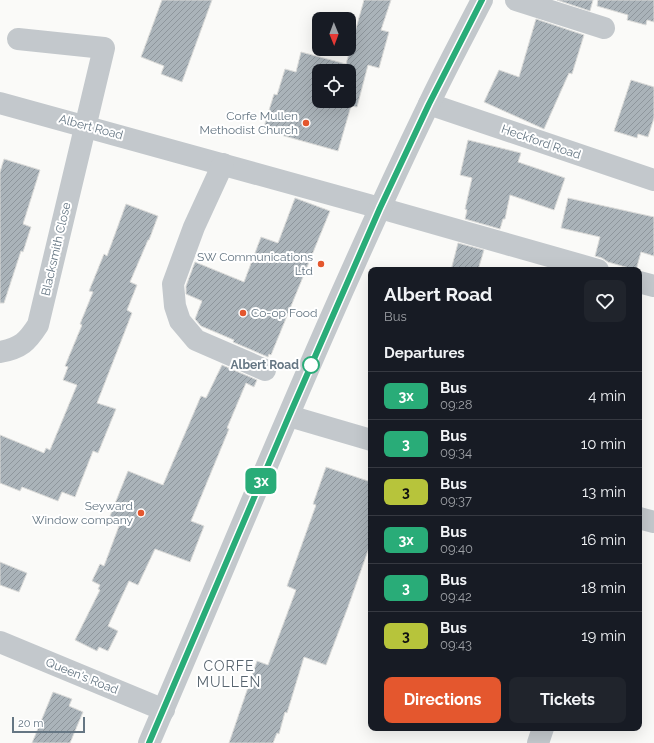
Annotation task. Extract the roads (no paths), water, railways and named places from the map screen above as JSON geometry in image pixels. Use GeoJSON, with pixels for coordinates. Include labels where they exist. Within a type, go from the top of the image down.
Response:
{"type":"FeatureCollection","features":[{"type":"Feature","properties":{"kind":"street"},"geometry":{"type":"LineString","coordinates":[[149,743],[380,208],[429,104],[482,0]]}},
{"type":"Feature","properties":{"kind":"street"},"geometry":{"type":"LineString","coordinates":[[516,0],[604,28]]}},
{"type":"Feature","properties":{"kind":"street","name":"Blacksmith Close"},"geometry":{"type":"LineString","coordinates":[[0,352],[21,346],[30,338],[38,325],[104,48],[18,39]]}},
{"type":"Feature","properties":{"kind":"street","name":"Albert Road"},"geometry":{"type":"LineString","coordinates":[[0,103],[85,125],[587,267]]}},
{"type":"Feature","properties":{"kind":"street","name":"Heckford Road"},"geometry":{"type":"LineString","coordinates":[[429,104],[654,180]]}},
{"type":"Feature","properties":{"kind":"street"},"geometry":{"type":"LineString","coordinates":[[223,164],[194,227],[173,284],[174,306],[180,321],[196,340],[265,370]]}},
{"type":"Feature","properties":{"kind":"street"},"geometry":{"type":"LineString","coordinates":[[642,283],[654,286]]}},
{"type":"Feature","properties":{"kind":"street"},"geometry":{"type":"LineString","coordinates":[[289,416],[368,439]]}},
{"type":"Feature","properties":{"kind":"street"},"geometry":{"type":"LineString","coordinates":[[642,519],[654,522]]}},
{"type":"Feature","properties":{"kind":"street","name":"Queen's Road"},"geometry":{"type":"LineString","coordinates":[[0,642],[164,710]]}},
{"type":"Feature","properties":{"kind":"street"},"geometry":{"type":"LineString","coordinates":[[538,743],[542,731]]}},
{"type":"Feature","properties":{"kind":"place","name":"Corfe Mullen Methodist Church"},"geometry":{"type":"Point","coordinates":[306,123]}},
{"type":"Feature","properties":{"kind":"place","name":"SW Communications Ltd"},"geometry":{"type":"Point","coordinates":[321,264]}},
{"type":"Feature","properties":{"kind":"place","name":"Co-op Food"},"geometry":{"type":"Point","coordinates":[243,313]}},
{"type":"Feature","properties":{"kind":"place","name":"Albert Road"},"geometry":{"type":"Point","coordinates":[311,365]}},
{"type":"Feature","properties":{"kind":"place","name":"Seyward Window company"},"geometry":{"type":"Point","coordinates":[141,513]}},
{"type":"Feature","properties":{"kind":"district","name":"CORFE MULLEN"},"geometry":{"type":"Point","coordinates":[229,674]}}]}
